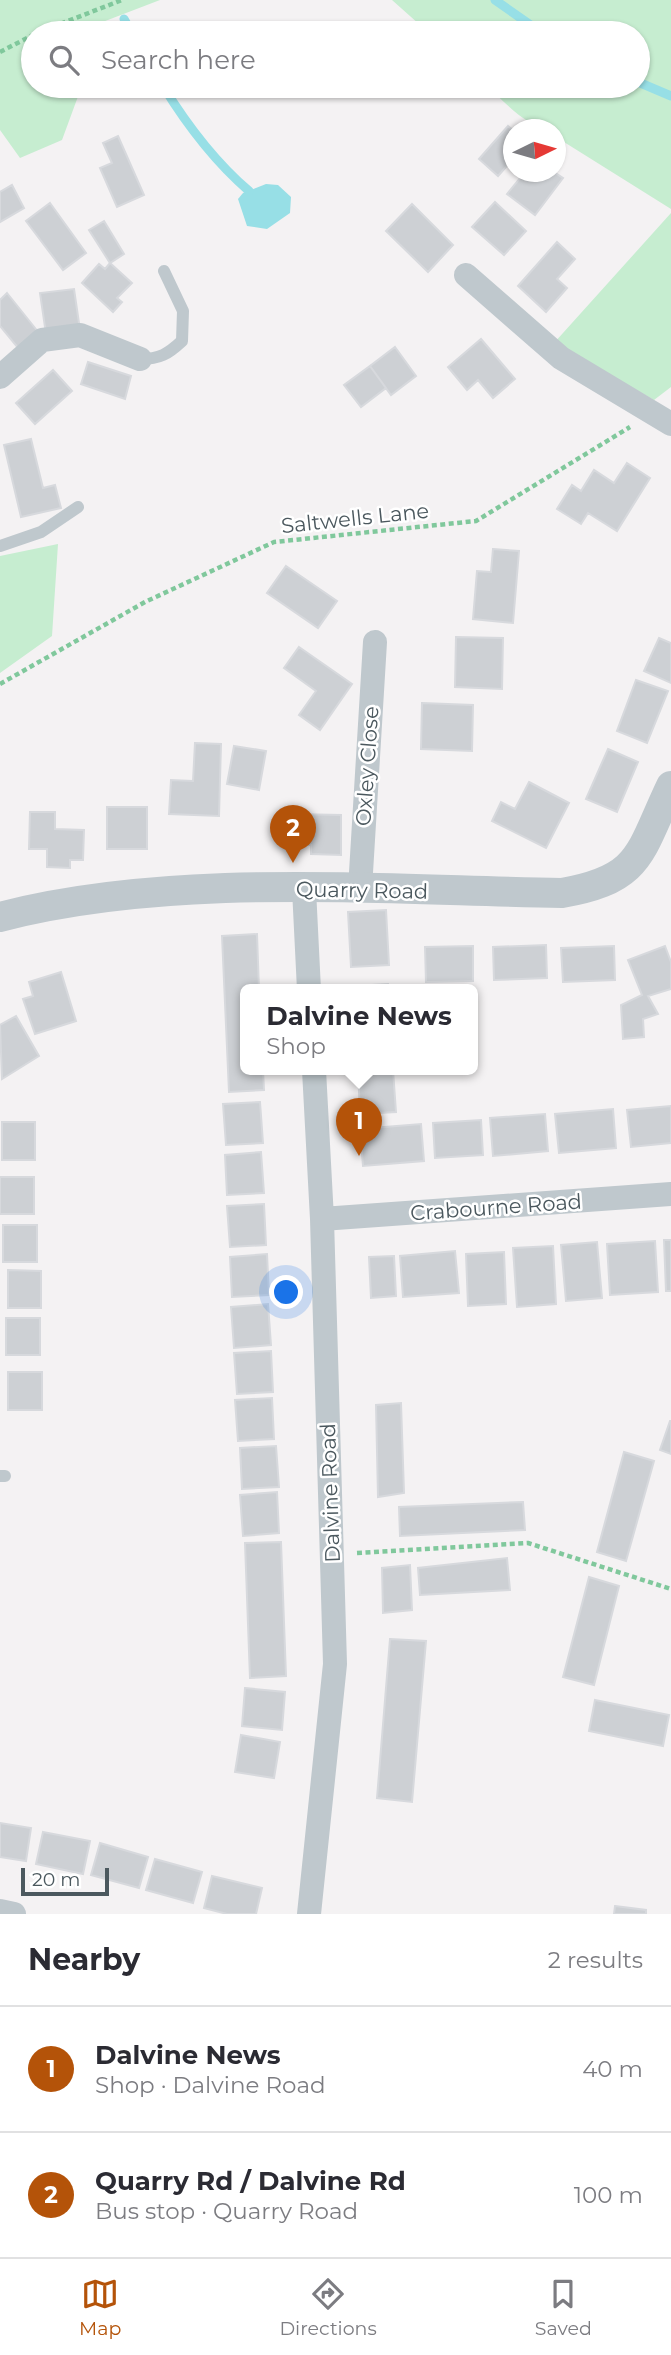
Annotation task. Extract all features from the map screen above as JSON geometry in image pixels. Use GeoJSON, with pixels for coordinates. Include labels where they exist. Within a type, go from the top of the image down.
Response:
{"type":"FeatureCollection","features":[{"type":"Feature","properties":{"kind":"street"},"geometry":{"type":"LineString","coordinates":[[466,275],[561,358],[662,419]]}},
{"type":"Feature","properties":{"kind":"street"},"geometry":{"type":"LineString","coordinates":[[0,377],[42,340],[80,335],[140,359]]}},
{"type":"Feature","properties":{"kind":"street","name":"Oxley Close"},"geometry":{"type":"LineString","coordinates":[[360,889],[375,642]]}},
{"type":"Feature","properties":{"kind":"street","name":"Quarry Road"},"geometry":{"type":"LineString","coordinates":[[0,917],[49,904],[89,898],[237,888],[562,893],[591,888],[627,871],[671,786]]}},
{"type":"Feature","properties":{"kind":"street"},"geometry":{"type":"LineString","coordinates":[[304,889],[309,984]]}},
{"type":"Feature","properties":{"kind":"street","name":"Dalvine Road"},"geometry":{"type":"LineString","coordinates":[[309,1914],[335,1664],[322,1219],[314,1075]]}},
{"type":"Feature","properties":{"kind":"street","name":"Crabourne Road"},"geometry":{"type":"LineString","coordinates":[[322,1219],[671,1194]]}},
{"type":"Feature","properties":{"kind":"street"},"geometry":{"type":"LineString","coordinates":[[0,1911],[14,1914]]}},
{"type":"Feature","properties":{"kind":"lane"},"geometry":{"type":"LineString","coordinates":[[140,359],[156,359],[169,354],[182,341],[183,311],[163,271]]}},
{"type":"Feature","properties":{"kind":"lane"},"geometry":{"type":"LineString","coordinates":[[0,546],[41,532],[78,508]]}},
{"type":"Feature","properties":{"kind":"path"},"geometry":{"type":"LineString","coordinates":[[68,21],[122,0]]}},
{"type":"Feature","properties":{"kind":"path"},"geometry":{"type":"LineString","coordinates":[[0,52],[21,41]]}},
{"type":"Feature","properties":{"kind":"path","name":"Saltwells Lane"},"geometry":{"type":"LineString","coordinates":[[0,684],[145,602],[274,541],[476,521],[662,419]]}},
{"type":"Feature","properties":{"kind":"path"},"geometry":{"type":"LineString","coordinates":[[332,1554],[528,1543],[671,1589]]}},
{"type":"Feature","properties":{"kind":"green space"},"geometry":{"type":"Polygon","coordinates":[[[0,0],[160,0],[105,21],[21,21],[21,98],[77,98],[62,140],[20,158],[0,130],[0,0]]]}},
{"type":"Feature","properties":{"kind":"green space"},"geometry":{"type":"Polygon","coordinates":[[[392,0],[671,0],[671,209],[566,143],[566,119],[525,119],[500,98],[650,98],[650,21],[416,21],[392,0]]]}},
{"type":"Feature","properties":{"kind":"green space"},"geometry":{"type":"Polygon","coordinates":[[[671,213],[671,387],[654,400],[554,343],[671,213]]]}},
{"type":"Feature","properties":{"kind":"green space"},"geometry":{"type":"Polygon","coordinates":[[[58,544],[52,636],[0,673],[0,556],[58,544]]]}},
{"type":"Feature","properties":{"kind":"water"},"geometry":{"type":"Polygon","coordinates":[[[266,184],[278,185],[291,197],[290,213],[267,229],[247,226],[238,199],[243,193],[266,184]]]}},
{"type":"Feature","properties":{"kind":"building"},"geometry":{"type":"Polygon","coordinates":[[[503,132],[503,170],[498,176],[479,159],[503,132]]]}},
{"type":"Feature","properties":{"kind":"building"},"geometry":{"type":"Polygon","coordinates":[[[118,136],[144,195],[117,207],[100,168],[112,163],[103,143],[118,136]]]}},
{"type":"Feature","properties":{"kind":"building"},"geometry":{"type":"Polygon","coordinates":[[[517,182],[560,182],[535,215],[507,194],[517,182]]]}},
{"type":"Feature","properties":{"kind":"building"},"geometry":{"type":"Polygon","coordinates":[[[12,185],[24,208],[0,222],[0,192],[12,185]]]}},
{"type":"Feature","properties":{"kind":"building"},"geometry":{"type":"Polygon","coordinates":[[[495,202],[526,231],[504,255],[472,227],[495,202]]]}},
{"type":"Feature","properties":{"kind":"building"},"geometry":{"type":"Polygon","coordinates":[[[50,203],[86,253],[63,270],[26,221],[50,203]]]}},
{"type":"Feature","properties":{"kind":"building"},"geometry":{"type":"Polygon","coordinates":[[[412,204],[453,245],[428,272],[386,231],[412,204]]]}},
{"type":"Feature","properties":{"kind":"building"},"geometry":{"type":"Polygon","coordinates":[[[104,221],[124,254],[110,263],[89,230],[104,221]]]}},
{"type":"Feature","properties":{"kind":"building"},"geometry":{"type":"Polygon","coordinates":[[[557,242],[575,259],[557,279],[567,288],[546,312],[518,286],[557,242]]]}},
{"type":"Feature","properties":{"kind":"building"},"geometry":{"type":"Polygon","coordinates":[[[110,263],[132,283],[117,298],[122,302],[113,312],[82,283],[99,264],[105,269],[110,263]]]}},
{"type":"Feature","properties":{"kind":"building"},"geometry":{"type":"Polygon","coordinates":[[[74,289],[80,330],[46,334],[40,293],[74,289]]]}},
{"type":"Feature","properties":{"kind":"building"},"geometry":{"type":"Polygon","coordinates":[[[7,293],[39,333],[19,349],[0,326],[0,300],[7,293]]]}},
{"type":"Feature","properties":{"kind":"building"},"geometry":{"type":"Polygon","coordinates":[[[481,339],[515,379],[493,398],[478,380],[467,390],[448,367],[481,339]]]}},
{"type":"Feature","properties":{"kind":"building"},"geometry":{"type":"Polygon","coordinates":[[[395,347],[416,376],[391,395],[370,366],[395,347]]]}},
{"type":"Feature","properties":{"kind":"building"},"geometry":{"type":"Polygon","coordinates":[[[88,362],[131,376],[125,399],[81,384],[88,362]]]}},
{"type":"Feature","properties":{"kind":"building"},"geometry":{"type":"Polygon","coordinates":[[[370,366],[386,388],[361,407],[344,385],[370,366]]]}},
{"type":"Feature","properties":{"kind":"building"},"geometry":{"type":"Polygon","coordinates":[[[53,370],[72,391],[35,424],[16,403],[53,370]]]}},
{"type":"Feature","properties":{"kind":"building"},"geometry":{"type":"Polygon","coordinates":[[[31,439],[43,488],[55,485],[61,508],[21,517],[4,445],[31,439]]]}},
{"type":"Feature","properties":{"kind":"building"},"geometry":{"type":"Polygon","coordinates":[[[627,463],[650,478],[617,531],[588,513],[581,524],[557,509],[572,485],[581,491],[594,470],[614,483],[627,463]]]}},
{"type":"Feature","properties":{"kind":"building"},"geometry":{"type":"Polygon","coordinates":[[[493,549],[519,551],[513,623],[473,619],[477,571],[491,572],[493,549]]]}},
{"type":"Feature","properties":{"kind":"building"},"geometry":{"type":"Polygon","coordinates":[[[286,566],[337,601],[318,628],[267,593],[286,566]]]}},
{"type":"Feature","properties":{"kind":"building"},"geometry":{"type":"Polygon","coordinates":[[[456,637],[503,638],[502,689],[455,687],[456,637]]]}},
{"type":"Feature","properties":{"kind":"building"},"geometry":{"type":"Polygon","coordinates":[[[659,638],[671,643],[671,683],[644,671],[659,638]]]}},
{"type":"Feature","properties":{"kind":"building"},"geometry":{"type":"Polygon","coordinates":[[[299,647],[352,684],[320,730],[299,715],[316,691],[284,668],[299,647]]]}},
{"type":"Feature","properties":{"kind":"building"},"geometry":{"type":"Polygon","coordinates":[[[636,680],[668,691],[647,743],[617,731],[636,680]]]}},
{"type":"Feature","properties":{"kind":"building"},"geometry":{"type":"Polygon","coordinates":[[[422,703],[473,705],[472,751],[421,749],[422,703]]]}},
{"type":"Feature","properties":{"kind":"building"},"geometry":{"type":"Polygon","coordinates":[[[195,743],[221,744],[219,816],[169,814],[171,780],[193,781],[195,743]]]}},
{"type":"Feature","properties":{"kind":"building"},"geometry":{"type":"Polygon","coordinates":[[[234,746],[266,751],[259,790],[227,784],[234,746]]]}},
{"type":"Feature","properties":{"kind":"building"},"geometry":{"type":"Polygon","coordinates":[[[608,749],[638,762],[617,812],[586,799],[608,749]]]}},
{"type":"Feature","properties":{"kind":"building"},"geometry":{"type":"Polygon","coordinates":[[[529,782],[569,803],[546,848],[492,821],[501,802],[515,809],[529,782]]]}},
{"type":"Feature","properties":{"kind":"building"},"geometry":{"type":"Polygon","coordinates":[[[107,807],[147,807],[147,849],[107,849],[107,807]]]}},
{"type":"Feature","properties":{"kind":"building"},"geometry":{"type":"Polygon","coordinates":[[[30,812],[55,812],[55,829],[84,830],[83,860],[70,860],[70,868],[47,867],[47,849],[29,849],[30,812]]]}},
{"type":"Feature","properties":{"kind":"building"},"geometry":{"type":"Polygon","coordinates":[[[293,814],[341,815],[341,855],[311,854],[311,845],[293,844],[293,814]]]}},
{"type":"Feature","properties":{"kind":"building"},"geometry":{"type":"Polygon","coordinates":[[[386,910],[389,965],[351,967],[348,912],[386,910]]]}},
{"type":"Feature","properties":{"kind":"building"},"geometry":{"type":"Polygon","coordinates":[[[257,934],[259,984],[240,984],[240,1075],[263,1075],[264,1090],[229,1092],[222,936],[257,934]]]}},
{"type":"Feature","properties":{"kind":"building"},"geometry":{"type":"Polygon","coordinates":[[[546,945],[547,978],[494,980],[493,947],[546,945]]]}},
{"type":"Feature","properties":{"kind":"building"},"geometry":{"type":"Polygon","coordinates":[[[473,946],[473,981],[426,982],[425,947],[473,946]]]}},
{"type":"Feature","properties":{"kind":"building"},"geometry":{"type":"Polygon","coordinates":[[[614,946],[615,980],[563,982],[561,948],[614,946]]]}},
{"type":"Feature","properties":{"kind":"building"},"geometry":{"type":"Polygon","coordinates":[[[665,946],[671,962],[671,989],[648,996],[658,1014],[643,1019],[644,1037],[623,1039],[621,1005],[642,995],[628,960],[665,946]]]}},
{"type":"Feature","properties":{"kind":"building"},"geometry":{"type":"Polygon","coordinates":[[[61,972],[76,1021],[35,1034],[23,999],[33,996],[29,982],[61,972]]]}},
{"type":"Feature","properties":{"kind":"building"},"geometry":{"type":"Polygon","coordinates":[[[16,1016],[39,1056],[2,1079],[0,1025],[16,1016]]]}},
{"type":"Feature","properties":{"kind":"building"},"geometry":{"type":"Polygon","coordinates":[[[358,1075],[393,1075],[396,1112],[360,1114],[358,1075]]]}},
{"type":"Feature","properties":{"kind":"building"},"geometry":{"type":"Polygon","coordinates":[[[260,1102],[263,1143],[226,1145],[223,1104],[260,1102]]]}},
{"type":"Feature","properties":{"kind":"building"},"geometry":{"type":"Polygon","coordinates":[[[671,1106],[671,1143],[631,1147],[627,1110],[671,1106]]]}},
{"type":"Feature","properties":{"kind":"building"},"geometry":{"type":"Polygon","coordinates":[[[613,1109],[616,1148],[559,1153],[555,1114],[613,1109]]]}},
{"type":"Feature","properties":{"kind":"building"},"geometry":{"type":"Polygon","coordinates":[[[545,1114],[548,1151],[493,1156],[490,1118],[545,1114]]]}},
{"type":"Feature","properties":{"kind":"building"},"geometry":{"type":"Polygon","coordinates":[[[481,1120],[483,1155],[435,1158],[433,1123],[481,1120]]]}},
{"type":"Feature","properties":{"kind":"building"},"geometry":{"type":"Polygon","coordinates":[[[2,1122],[35,1122],[35,1160],[2,1160],[2,1122]]]}},
{"type":"Feature","properties":{"kind":"building"},"geometry":{"type":"Polygon","coordinates":[[[421,1124],[424,1161],[363,1166],[360,1129],[421,1124]]]}},
{"type":"Feature","properties":{"kind":"building"},"geometry":{"type":"Polygon","coordinates":[[[261,1152],[264,1193],[227,1195],[225,1155],[261,1152]]]}},
{"type":"Feature","properties":{"kind":"building"},"geometry":{"type":"Polygon","coordinates":[[[0,1177],[34,1177],[34,1214],[0,1214],[0,1177]]]}},
{"type":"Feature","properties":{"kind":"building"},"geometry":{"type":"Polygon","coordinates":[[[264,1204],[266,1245],[230,1247],[227,1206],[264,1204]]]}},
{"type":"Feature","properties":{"kind":"building"},"geometry":{"type":"Polygon","coordinates":[[[3,1225],[37,1225],[37,1262],[3,1262],[3,1225]]]}},
{"type":"Feature","properties":{"kind":"building"},"geometry":{"type":"Polygon","coordinates":[[[664,1240],[671,1240],[671,1291],[666,1291],[664,1240]]]}},
{"type":"Feature","properties":{"kind":"building"},"geometry":{"type":"Polygon","coordinates":[[[655,1241],[658,1292],[610,1295],[607,1244],[655,1241]]]}},
{"type":"Feature","properties":{"kind":"building"},"geometry":{"type":"Polygon","coordinates":[[[597,1242],[602,1298],[566,1301],[561,1245],[597,1242]]]}},
{"type":"Feature","properties":{"kind":"building"},"geometry":{"type":"Polygon","coordinates":[[[553,1246],[556,1304],[517,1307],[513,1248],[553,1246]]]}},
{"type":"Feature","properties":{"kind":"building"},"geometry":{"type":"Polygon","coordinates":[[[455,1251],[459,1293],[403,1297],[400,1256],[455,1251]]]}},
{"type":"Feature","properties":{"kind":"building"},"geometry":{"type":"Polygon","coordinates":[[[504,1252],[506,1304],[468,1306],[466,1254],[504,1252]]]}},
{"type":"Feature","properties":{"kind":"building"},"geometry":{"type":"Polygon","coordinates":[[[267,1254],[269,1295],[232,1297],[230,1257],[267,1254]]]}},
{"type":"Feature","properties":{"kind":"building"},"geometry":{"type":"Polygon","coordinates":[[[394,1256],[396,1296],[371,1298],[369,1257],[394,1256]]]}},
{"type":"Feature","properties":{"kind":"building"},"geometry":{"type":"Polygon","coordinates":[[[8,1270],[41,1271],[41,1308],[8,1308],[8,1270]]]}},
{"type":"Feature","properties":{"kind":"building"},"geometry":{"type":"Polygon","coordinates":[[[268,1304],[271,1345],[234,1348],[231,1307],[268,1304]]]}},
{"type":"Feature","properties":{"kind":"building"},"geometry":{"type":"Polygon","coordinates":[[[6,1318],[40,1318],[40,1355],[6,1355],[6,1318]]]}},
{"type":"Feature","properties":{"kind":"building"},"geometry":{"type":"Polygon","coordinates":[[[271,1351],[273,1392],[237,1394],[234,1353],[271,1351]]]}},
{"type":"Feature","properties":{"kind":"building"},"geometry":{"type":"Polygon","coordinates":[[[8,1372],[42,1372],[42,1410],[8,1410],[8,1372]]]}},
{"type":"Feature","properties":{"kind":"building"},"geometry":{"type":"Polygon","coordinates":[[[272,1398],[274,1439],[238,1441],[235,1400],[272,1398]]]}},
{"type":"Feature","properties":{"kind":"building"},"geometry":{"type":"Polygon","coordinates":[[[401,1403],[404,1493],[378,1497],[376,1405],[401,1403]]]}},
{"type":"Feature","properties":{"kind":"building"},"geometry":{"type":"Polygon","coordinates":[[[671,1421],[671,1454],[660,1450],[671,1421]]]}},
{"type":"Feature","properties":{"kind":"building"},"geometry":{"type":"Polygon","coordinates":[[[276,1446],[279,1487],[242,1489],[240,1448],[276,1446]]]}},
{"type":"Feature","properties":{"kind":"building"},"geometry":{"type":"Polygon","coordinates":[[[624,1452],[654,1461],[626,1561],[597,1552],[624,1452]]]}},
{"type":"Feature","properties":{"kind":"building"},"geometry":{"type":"Polygon","coordinates":[[[277,1492],[279,1533],[243,1536],[240,1495],[277,1492]]]}},
{"type":"Feature","properties":{"kind":"building"},"geometry":{"type":"Polygon","coordinates":[[[523,1502],[525,1530],[400,1536],[399,1507],[523,1502]]]}},
{"type":"Feature","properties":{"kind":"building"},"geometry":{"type":"Polygon","coordinates":[[[281,1542],[286,1676],[250,1678],[245,1543],[281,1542]]]}},
{"type":"Feature","properties":{"kind":"building"},"geometry":{"type":"Polygon","coordinates":[[[507,1558],[510,1590],[420,1595],[418,1568],[507,1558]]]}},
{"type":"Feature","properties":{"kind":"building"},"geometry":{"type":"Polygon","coordinates":[[[410,1565],[412,1610],[383,1613],[382,1568],[410,1565]]]}},
{"type":"Feature","properties":{"kind":"building"},"geometry":{"type":"Polygon","coordinates":[[[589,1577],[619,1586],[594,1685],[563,1677],[589,1577]]]}},
{"type":"Feature","properties":{"kind":"building"},"geometry":{"type":"Polygon","coordinates":[[[390,1639],[426,1641],[412,1802],[377,1798],[390,1639]]]}},
{"type":"Feature","properties":{"kind":"building"},"geometry":{"type":"Polygon","coordinates":[[[245,1688],[285,1692],[282,1730],[242,1726],[245,1688]]]}},
{"type":"Feature","properties":{"kind":"building"},"geometry":{"type":"Polygon","coordinates":[[[595,1700],[669,1715],[663,1746],[589,1731],[595,1700]]]}},
{"type":"Feature","properties":{"kind":"building"},"geometry":{"type":"Polygon","coordinates":[[[241,1735],[280,1742],[274,1778],[235,1772],[241,1735]]]}},
{"type":"Feature","properties":{"kind":"building"},"geometry":{"type":"Polygon","coordinates":[[[0,1823],[31,1828],[26,1861],[0,1857],[0,1823]]]}},
{"type":"Feature","properties":{"kind":"building"},"geometry":{"type":"Polygon","coordinates":[[[43,1832],[90,1841],[83,1874],[36,1864],[43,1832]]]}},
{"type":"Feature","properties":{"kind":"building"},"geometry":{"type":"Polygon","coordinates":[[[100,1843],[148,1857],[139,1888],[91,1875],[100,1843]]]}},
{"type":"Feature","properties":{"kind":"building"},"geometry":{"type":"Polygon","coordinates":[[[155,1859],[202,1872],[193,1903],[146,1890],[155,1859]]]}},
{"type":"Feature","properties":{"kind":"building"},"geometry":{"type":"Polygon","coordinates":[[[212,1876],[262,1888],[256,1914],[227,1914],[204,1908],[212,1876]]]}},
{"type":"Feature","properties":{"kind":"building"},"geometry":{"type":"Polygon","coordinates":[[[615,1906],[646,1910],[646,1914],[614,1914],[615,1906]]]}},
{"type":"Feature","properties":{"kind":"waterway"},"geometry":{"type":"LineString","coordinates":[[495,0],[525,21]]}},
{"type":"Feature","properties":{"kind":"waterway"},"geometry":{"type":"LineString","coordinates":[[650,87],[671,96]]}},
{"type":"Feature","properties":{"kind":"waterway"},"geometry":{"type":"LineString","coordinates":[[171,98],[202,142],[249,191]]}},
{"type":"Feature","properties":{"kind":"place","name":"Quarry Rd / Dalvine Rd"},"geometry":{"type":"Point","coordinates":[293,863]}},
{"type":"Feature","properties":{"kind":"place","name":"Dalvine News"},"geometry":{"type":"Point","coordinates":[359,1156]}}]}
